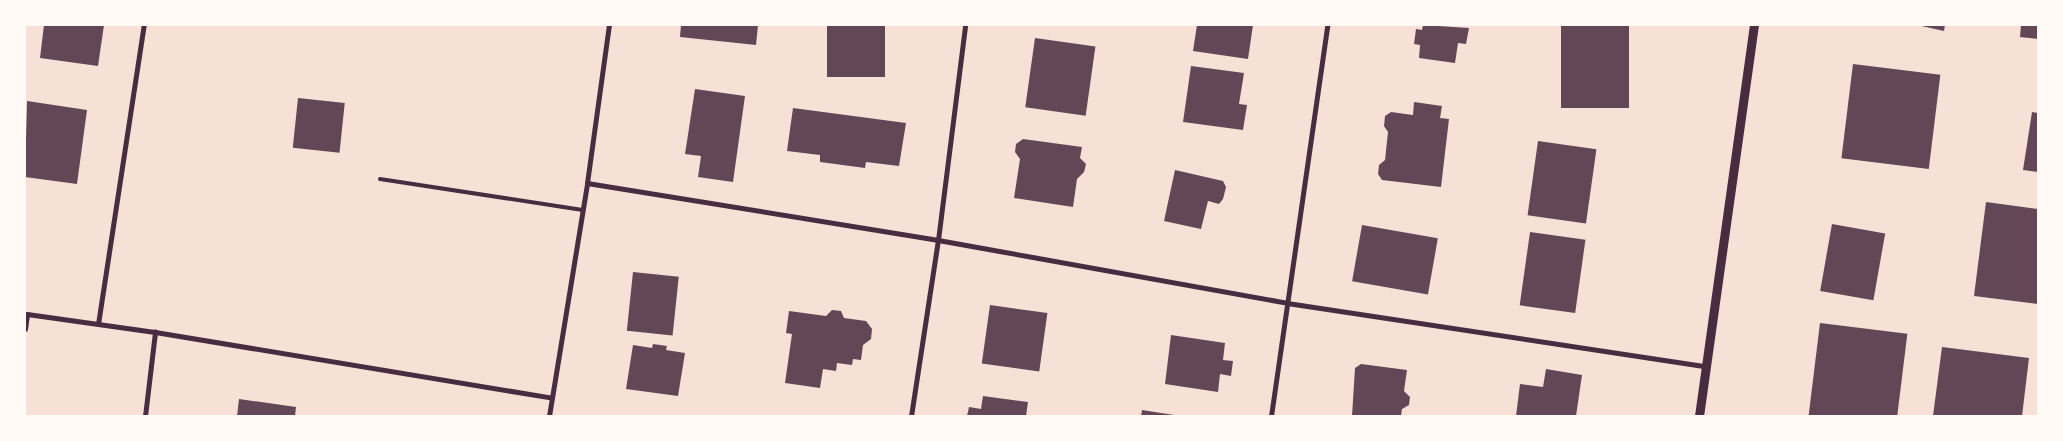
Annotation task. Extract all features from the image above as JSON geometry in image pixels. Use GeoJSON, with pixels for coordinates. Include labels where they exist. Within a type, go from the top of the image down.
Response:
{"type":"FeatureCollection","features":[{"type":"Feature","properties":{"kind":"street"},"geometry":{"type":"LineString","coordinates":[[98,324],[144,25]]}},
{"type":"Feature","properties":{"kind":"street"},"geometry":{"type":"LineString","coordinates":[[549,416],[583,210],[609,25]]}},
{"type":"Feature","properties":{"kind":"street"},"geometry":{"type":"LineString","coordinates":[[912,416],[938,240],[965,25]]}},
{"type":"Feature","properties":{"kind":"street"},"geometry":{"type":"LineString","coordinates":[[1272,416],[1327,25]]}},
{"type":"Feature","properties":{"kind":"street"},"geometry":{"type":"LineString","coordinates":[[1699,416],[1754,25]]}},
{"type":"Feature","properties":{"kind":"street"},"geometry":{"type":"LineString","coordinates":[[587,183],[938,240],[1287,303],[1705,366]]}},
{"type":"Feature","properties":{"kind":"street"},"geometry":{"type":"LineString","coordinates":[[25,329],[27,314],[155,332],[552,398]]}},
{"type":"Feature","properties":{"kind":"street"},"geometry":{"type":"LineString","coordinates":[[145,416],[155,332]]}},
{"type":"Feature","properties":{"kind":"lane"},"geometry":{"type":"LineString","coordinates":[[380,179],[583,210]]}},
{"type":"Feature","properties":{"kind":"building"},"geometry":{"type":"Polygon","coordinates":[[[44,25],[104,25],[98,66],[40,58],[44,25]]]}},
{"type":"Feature","properties":{"kind":"building"},"geometry":{"type":"Polygon","coordinates":[[[681,25],[758,25],[756,45],[680,37],[681,25]]]}},
{"type":"Feature","properties":{"kind":"building"},"geometry":{"type":"Polygon","coordinates":[[[827,25],[885,25],[885,77],[827,77],[827,25]]]}},
{"type":"Feature","properties":{"kind":"building"},"geometry":{"type":"Polygon","coordinates":[[[1197,25],[1253,25],[1248,59],[1193,51],[1197,25]]]}},
{"type":"Feature","properties":{"kind":"building"},"geometry":{"type":"Polygon","coordinates":[[[1423,25],[1469,28],[1466,44],[1458,43],[1455,63],[1419,58],[1420,45],[1414,44],[1416,29],[1422,30],[1423,25]]]}},
{"type":"Feature","properties":{"kind":"building"},"geometry":{"type":"Polygon","coordinates":[[[1561,25],[1629,25],[1629,108],[1561,108],[1561,25]]]}},
{"type":"Feature","properties":{"kind":"building"},"geometry":{"type":"Polygon","coordinates":[[[1917,25],[1945,25],[1944,31],[1917,25]]]}},
{"type":"Feature","properties":{"kind":"building"},"geometry":{"type":"Polygon","coordinates":[[[2021,25],[2038,25],[2038,39],[2020,37],[2021,25]]]}},
{"type":"Feature","properties":{"kind":"building"},"geometry":{"type":"Polygon","coordinates":[[[1035,38],[1095,46],[1086,116],[1025,107],[1035,38]]]}},
{"type":"Feature","properties":{"kind":"building"},"geometry":{"type":"Polygon","coordinates":[[[1853,64],[1940,75],[1929,169],[1841,158],[1853,64]]]}},
{"type":"Feature","properties":{"kind":"building"},"geometry":{"type":"Polygon","coordinates":[[[1191,66],[1244,73],[1239,104],[1247,105],[1243,130],[1183,122],[1191,66]]]}},
{"type":"Feature","properties":{"kind":"building"},"geometry":{"type":"Polygon","coordinates":[[[695,89],[745,96],[733,182],[698,177],[701,156],[685,154],[695,89]]]}},
{"type":"Feature","properties":{"kind":"building"},"geometry":{"type":"Polygon","coordinates":[[[298,98],[345,103],[340,153],[293,148],[298,98]]]}},
{"type":"Feature","properties":{"kind":"building"},"geometry":{"type":"Polygon","coordinates":[[[27,101],[87,110],[77,184],[25,177],[27,101]]]}},
{"type":"Feature","properties":{"kind":"building"},"geometry":{"type":"Polygon","coordinates":[[[1414,102],[1442,106],[1440,118],[1449,119],[1441,187],[1382,180],[1378,174],[1379,165],[1385,160],[1388,132],[1384,126],[1385,116],[1391,112],[1413,115],[1414,102]]]}},
{"type":"Feature","properties":{"kind":"building"},"geometry":{"type":"Polygon","coordinates":[[[793,108],[906,123],[899,166],[866,162],[865,168],[820,162],[820,155],[787,151],[793,108]]]}},
{"type":"Feature","properties":{"kind":"building"},"geometry":{"type":"Polygon","coordinates":[[[2032,112],[2038,113],[2038,172],[2023,170],[2032,112]]]}},
{"type":"Feature","properties":{"kind":"building"},"geometry":{"type":"Polygon","coordinates":[[[1023,139],[1082,147],[1080,158],[1086,164],[1084,172],[1077,179],[1073,207],[1014,198],[1020,159],[1015,152],[1016,144],[1023,139]]]}},
{"type":"Feature","properties":{"kind":"building"},"geometry":{"type":"Polygon","coordinates":[[[1538,141],[1596,149],[1586,223],[1528,215],[1538,141]]]}},
{"type":"Feature","properties":{"kind":"building"},"geometry":{"type":"Polygon","coordinates":[[[1175,170],[1223,181],[1226,187],[1223,199],[1219,204],[1208,201],[1201,229],[1164,221],[1175,170]]]}},
{"type":"Feature","properties":{"kind":"building"},"geometry":{"type":"Polygon","coordinates":[[[1986,202],[2038,209],[2038,304],[1974,296],[1986,202]]]}},
{"type":"Feature","properties":{"kind":"building"},"geometry":{"type":"Polygon","coordinates":[[[1832,224],[1885,233],[1873,300],[1820,291],[1832,224]]]}},
{"type":"Feature","properties":{"kind":"building"},"geometry":{"type":"Polygon","coordinates":[[[1362,225],[1438,238],[1428,295],[1352,281],[1362,225]]]}},
{"type":"Feature","properties":{"kind":"building"},"geometry":{"type":"Polygon","coordinates":[[[1530,232],[1585,240],[1575,313],[1520,305],[1530,232]]]}},
{"type":"Feature","properties":{"kind":"building"},"geometry":{"type":"Polygon","coordinates":[[[633,272],[679,277],[673,335],[627,331],[633,272]]]}},
{"type":"Feature","properties":{"kind":"building"},"geometry":{"type":"Polygon","coordinates":[[[990,305],[1047,313],[1039,371],[982,363],[990,305]]]}},
{"type":"Feature","properties":{"kind":"building"},"geometry":{"type":"Polygon","coordinates":[[[832,310],[841,311],[844,318],[866,321],[872,329],[871,339],[863,345],[861,360],[853,359],[852,365],[837,363],[836,371],[823,369],[820,388],[785,383],[792,334],[786,333],[789,311],[826,316],[832,310]]]}},
{"type":"Feature","properties":{"kind":"building"},"geometry":{"type":"Polygon","coordinates":[[[1820,323],[1907,334],[1897,416],[1809,416],[1820,323]]]}},
{"type":"Feature","properties":{"kind":"building"},"geometry":{"type":"Polygon","coordinates":[[[1171,335],[1225,343],[1223,360],[1233,361],[1231,376],[1220,374],[1218,392],[1165,384],[1171,335]]]}},
{"type":"Feature","properties":{"kind":"building"},"geometry":{"type":"Polygon","coordinates":[[[653,344],[667,346],[666,350],[685,353],[678,396],[626,389],[633,345],[652,348],[653,344]]]}},
{"type":"Feature","properties":{"kind":"building"},"geometry":{"type":"Polygon","coordinates":[[[1942,347],[2029,358],[2022,416],[1933,416],[1942,347]]]}},
{"type":"Feature","properties":{"kind":"building"},"geometry":{"type":"Polygon","coordinates":[[[1361,364],[1407,370],[1404,391],[1410,397],[1409,405],[1402,409],[1401,416],[1352,416],[1355,368],[1361,364]]]}},
{"type":"Feature","properties":{"kind":"building"},"geometry":{"type":"Polygon","coordinates":[[[1546,369],[1582,375],[1576,416],[1516,416],[1520,384],[1543,387],[1546,369]]]}},
{"type":"Feature","properties":{"kind":"building"},"geometry":{"type":"Polygon","coordinates":[[[983,396],[1028,402],[1026,416],[967,416],[969,407],[981,409],[983,396]]]}},
{"type":"Feature","properties":{"kind":"building"},"geometry":{"type":"Polygon","coordinates":[[[239,399],[296,407],[295,416],[237,416],[239,399]]]}},
{"type":"Feature","properties":{"kind":"building"},"geometry":{"type":"Polygon","coordinates":[[[1142,410],[1174,415],[1174,416],[1141,416],[1142,410]]]}}]}
